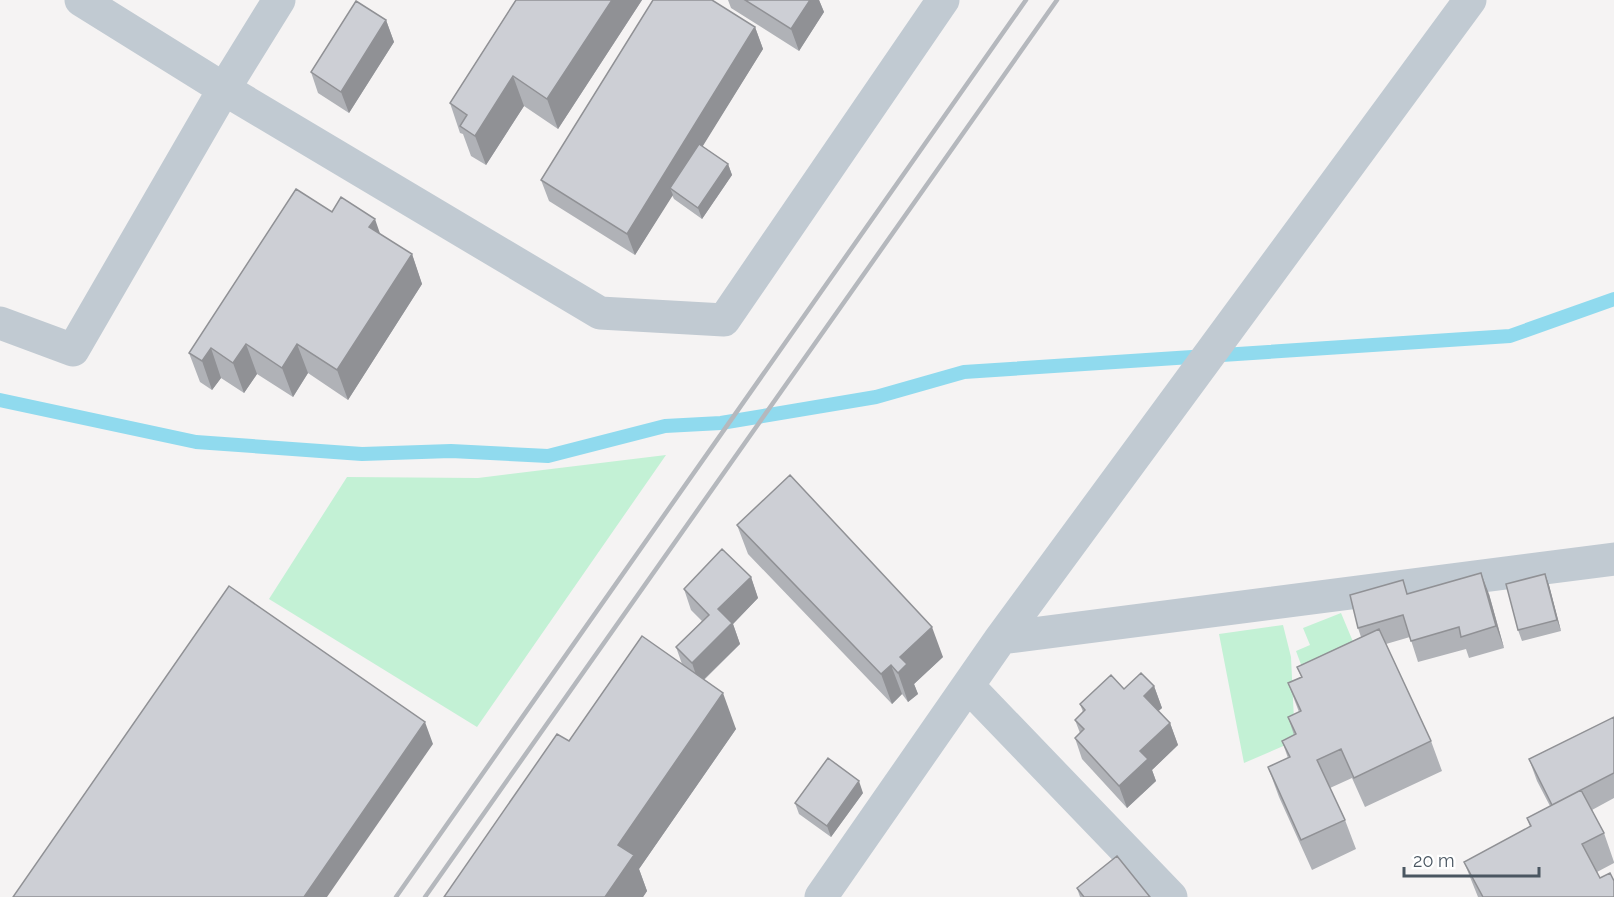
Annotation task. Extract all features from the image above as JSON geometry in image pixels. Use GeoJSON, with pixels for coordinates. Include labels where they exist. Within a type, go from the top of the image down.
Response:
{"type":"FeatureCollection","features":[{"type":"Feature","properties":{"kind":"street"},"geometry":{"type":"LineString","coordinates":[[81,0],[224,89],[600,314],[724,320],[943,0]]}},
{"type":"Feature","properties":{"kind":"street"},"geometry":{"type":"LineString","coordinates":[[0,323],[73,350],[224,89],[279,0]]}},
{"type":"Feature","properties":{"kind":"street"},"geometry":{"type":"LineString","coordinates":[[821,897],[1001,638],[1470,0]]}},
{"type":"Feature","properties":{"kind":"street"},"geometry":{"type":"LineString","coordinates":[[1001,638],[1614,559]]}},
{"type":"Feature","properties":{"kind":"street"},"geometry":{"type":"LineString","coordinates":[[968,686],[1171,897]]}},
{"type":"Feature","properties":{"kind":"green space"},"geometry":{"type":"Polygon","coordinates":[[[666,455],[477,727],[269,599],[347,477],[478,478],[666,455]]]}},
{"type":"Feature","properties":{"kind":"green space"},"geometry":{"type":"Polygon","coordinates":[[[1341,613],[1359,656],[1310,689],[1296,651],[1310,645],[1303,628],[1341,613]]]}},
{"type":"Feature","properties":{"kind":"green space"},"geometry":{"type":"Polygon","coordinates":[[[1283,625],[1291,657],[1295,741],[1244,763],[1219,634],[1283,625]]]}},
{"type":"Feature","properties":{"kind":"building"},"geometry":{"type":"Polygon","coordinates":[[[516,0],[612,0],[547,99],[513,76],[475,136],[460,126],[467,115],[450,103],[516,0]]]}},
{"type":"Feature","properties":{"kind":"building"},"geometry":{"type":"Polygon","coordinates":[[[653,0],[712,0],[755,27],[627,234],[541,180],[653,0]]]}},
{"type":"Feature","properties":{"kind":"building"},"geometry":{"type":"Polygon","coordinates":[[[745,0],[810,0],[791,29],[745,0]]]}},
{"type":"Feature","properties":{"kind":"building"},"geometry":{"type":"Polygon","coordinates":[[[356,1],[386,20],[341,92],[311,72],[356,1]]]}},
{"type":"Feature","properties":{"kind":"building"},"geometry":{"type":"Polygon","coordinates":[[[699,144],[728,164],[698,208],[670,188],[699,144]]]}},
{"type":"Feature","properties":{"kind":"building"},"geometry":{"type":"Polygon","coordinates":[[[296,189],[332,212],[341,197],[375,219],[369,227],[412,254],[337,370],[297,344],[282,368],[246,344],[233,363],[211,348],[202,361],[189,353],[296,189]]]}},
{"type":"Feature","properties":{"kind":"building"},"geometry":{"type":"Polygon","coordinates":[[[790,475],[932,627],[900,657],[907,664],[898,673],[891,665],[881,674],[737,525],[790,475]]]}},
{"type":"Feature","properties":{"kind":"building"},"geometry":{"type":"Polygon","coordinates":[[[722,549],[751,577],[718,609],[732,623],[692,663],[676,647],[709,615],[684,589],[722,549]]]}},
{"type":"Feature","properties":{"kind":"building"},"geometry":{"type":"Polygon","coordinates":[[[1481,573],[1496,626],[1461,637],[1459,627],[1411,641],[1403,615],[1358,628],[1350,595],[1403,580],[1407,594],[1481,573]]]}},
{"type":"Feature","properties":{"kind":"building"},"geometry":{"type":"Polygon","coordinates":[[[1545,574],[1557,620],[1518,630],[1506,584],[1545,574]]]}},
{"type":"Feature","properties":{"kind":"building"},"geometry":{"type":"Polygon","coordinates":[[[229,586],[425,722],[304,897],[13,897],[229,586]]]}},
{"type":"Feature","properties":{"kind":"building"},"geometry":{"type":"Polygon","coordinates":[[[1379,629],[1431,741],[1354,778],[1341,749],[1317,760],[1345,820],[1301,840],[1268,767],[1290,757],[1282,741],[1296,734],[1288,717],[1301,711],[1288,683],[1302,677],[1297,667],[1379,629]]]}},
{"type":"Feature","properties":{"kind":"building"},"geometry":{"type":"Polygon","coordinates":[[[642,636],[723,693],[618,845],[634,855],[605,897],[444,897],[557,734],[569,741],[642,636]]]}},
{"type":"Feature","properties":{"kind":"building"},"geometry":{"type":"Polygon","coordinates":[[[1141,673],[1154,686],[1144,696],[1170,723],[1140,751],[1148,759],[1119,786],[1075,738],[1084,729],[1075,720],[1085,710],[1080,704],[1111,675],[1124,689],[1141,673]]]}},
{"type":"Feature","properties":{"kind":"building"},"geometry":{"type":"Polygon","coordinates":[[[1614,717],[1614,773],[1552,805],[1529,759],[1614,717]]]}},
{"type":"Feature","properties":{"kind":"building"},"geometry":{"type":"Polygon","coordinates":[[[828,758],[859,781],[827,826],[795,803],[828,758]]]}},
{"type":"Feature","properties":{"kind":"building"},"geometry":{"type":"Polygon","coordinates":[[[1581,790],[1604,833],[1582,844],[1600,878],[1610,873],[1614,881],[1614,897],[1483,897],[1464,862],[1531,826],[1527,818],[1581,790]]]}},
{"type":"Feature","properties":{"kind":"building"},"geometry":{"type":"Polygon","coordinates":[[[1117,856],[1150,897],[1084,897],[1077,888],[1117,856]]]}},
{"type":"Feature","properties":{"kind":"waterway"},"geometry":{"type":"LineString","coordinates":[[0,400],[196,442],[362,454],[451,451],[548,456],[665,426],[721,423],[876,397],[964,372],[1510,336],[1614,299]]}},
{"type":"Feature","properties":{"kind":"railway"},"geometry":{"type":"LineString","coordinates":[[396,897],[1026,0]]}},
{"type":"Feature","properties":{"kind":"railway"},"geometry":{"type":"LineString","coordinates":[[425,897],[1057,0]]}}]}
